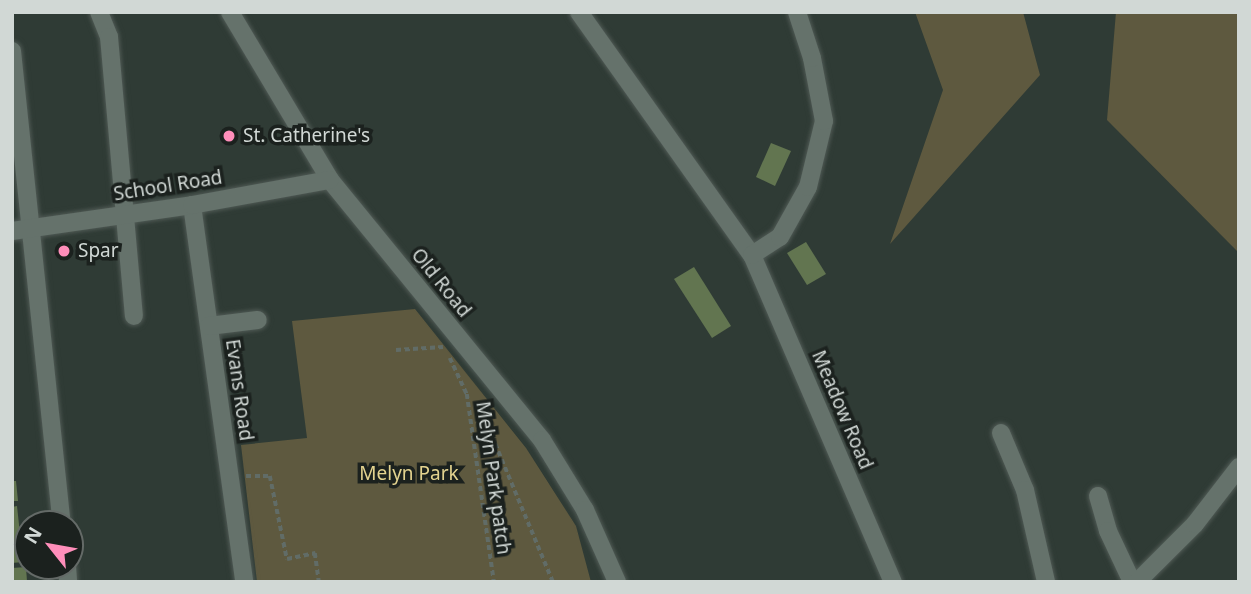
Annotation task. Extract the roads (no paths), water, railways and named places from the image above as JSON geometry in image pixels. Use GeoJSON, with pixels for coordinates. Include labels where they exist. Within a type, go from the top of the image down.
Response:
{"type":"FeatureCollection","features":[{"type":"Feature","properties":{"kind":"street"},"geometry":{"type":"LineString","coordinates":[[99,12],[109,37],[134,316]]}},
{"type":"Feature","properties":{"kind":"street","name":"Old Road"},"geometry":{"type":"LineString","coordinates":[[230,12],[330,180],[542,440],[585,510],[617,582]]}},
{"type":"Feature","properties":{"kind":"street","name":"Meadow Road"},"geometry":{"type":"LineString","coordinates":[[579,12],[752,255],[893,582]]}},
{"type":"Feature","properties":{"kind":"street"},"geometry":{"type":"LineString","coordinates":[[752,255],[780,237],[807,187],[824,121],[812,58],[797,12]]}},
{"type":"Feature","properties":{"kind":"street"},"geometry":{"type":"LineString","coordinates":[[13,53],[20,230],[60,510]]}},
{"type":"Feature","properties":{"kind":"street","name":"School Road"},"geometry":{"type":"LineString","coordinates":[[20,230],[192,205],[330,180]]}},
{"type":"Feature","properties":{"kind":"street","name":"Evans Road"},"geometry":{"type":"LineString","coordinates":[[192,205],[244,582]]}},
{"type":"Feature","properties":{"kind":"street"},"geometry":{"type":"LineString","coordinates":[[209,326],[258,320]]}},
{"type":"Feature","properties":{"kind":"street"},"geometry":{"type":"LineString","coordinates":[[1001,433],[1025,490],[1046,575]]}},
{"type":"Feature","properties":{"kind":"street"},"geometry":{"type":"LineString","coordinates":[[1100,503],[1134,582],[1195,524],[1239,467]]}},
{"type":"Feature","properties":{"kind":"place","name":"St. Catherine's"},"geometry":{"type":"Point","coordinates":[229,136]}},
{"type":"Feature","properties":{"kind":"place","name":"Spar"},"geometry":{"type":"Point","coordinates":[64,251]}},
{"type":"Feature","properties":{"kind":"park label","name":"Melyn Park"},"geometry":{"type":"Point","coordinates":[409,474]}}]}
